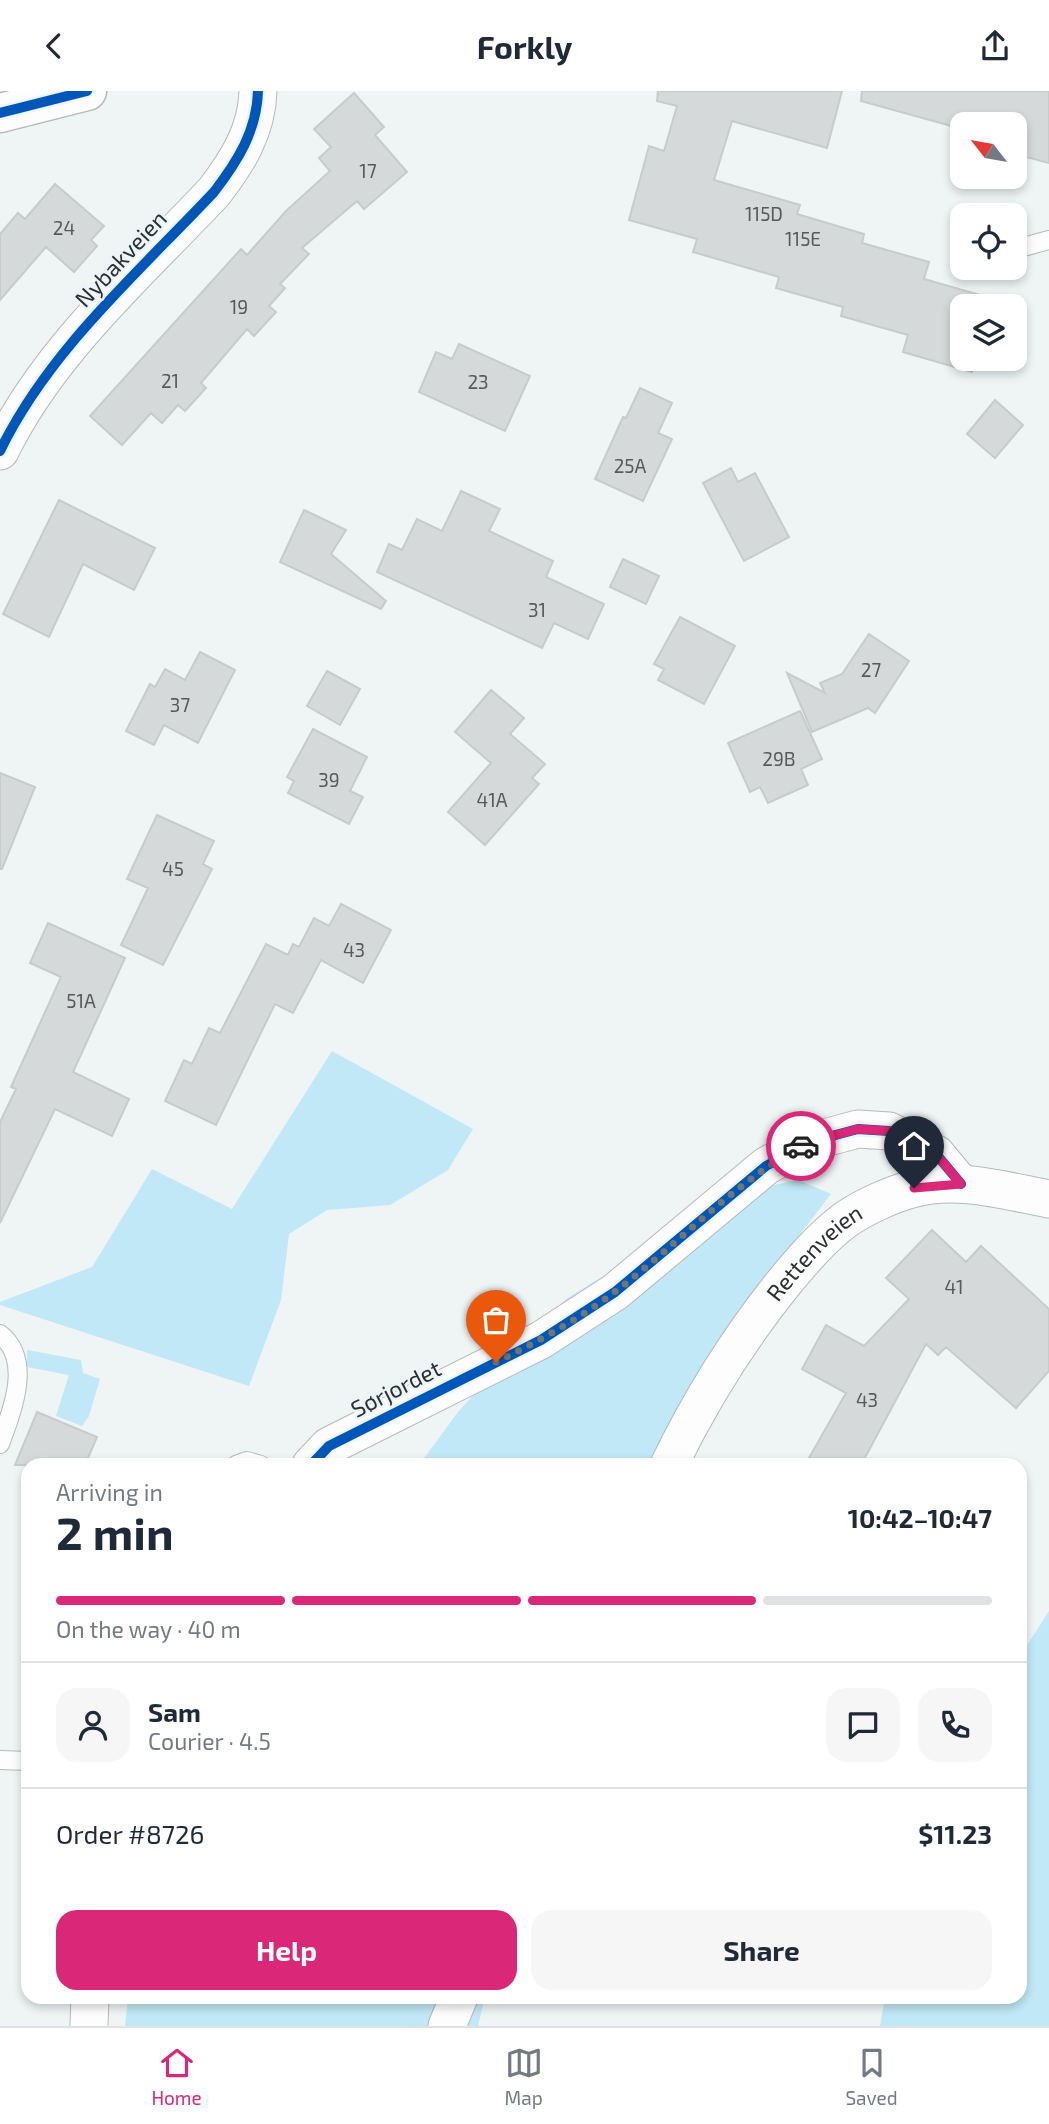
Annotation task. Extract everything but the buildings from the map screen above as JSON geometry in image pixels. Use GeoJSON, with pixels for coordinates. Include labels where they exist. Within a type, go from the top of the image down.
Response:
{"type":"FeatureCollection","features":[{"type":"Feature","properties":{"kind":"street"},"geometry":{"type":"LineString","coordinates":[[0,113],[87,91]]}},
{"type":"Feature","properties":{"kind":"street","name":"Nybakveien"},"geometry":{"type":"LineString","coordinates":[[0,451],[18,418],[53,367],[89,324],[214,192],[228,173],[249,135],[258,91]]}},
{"type":"Feature","properties":{"kind":"street","name":"Sørjordet"},"geometry":{"type":"LineString","coordinates":[[318,1458],[329,1446],[541,1340],[615,1292],[766,1166],[809,1142],[858,1129],[889,1131],[936,1154],[961,1184]]}},
{"type":"Feature","properties":{"kind":"street","name":"Rettenveien"},"geometry":{"type":"LineString","coordinates":[[673,1458],[750,1325],[809,1252],[846,1220],[874,1204],[914,1188],[961,1184],[1049,1199]]}},
{"type":"Feature","properties":{"kind":"street"},"geometry":{"type":"LineString","coordinates":[[89,2026],[90,2004]]}},
{"type":"Feature","properties":{"kind":"street"},"geometry":{"type":"LineString","coordinates":[[447,2026],[455,2004]]}},
{"type":"Feature","properties":{"kind":"lane"},"geometry":{"type":"LineString","coordinates":[[1027,246],[1049,240]]}},
{"type":"Feature","properties":{"kind":"lane"},"geometry":{"type":"LineString","coordinates":[[0,1334],[10,1342],[17,1360],[14,1406],[0,1444]]}},
{"type":"Feature","properties":{"kind":"lane"},"geometry":{"type":"LineString","coordinates":[[0,1760],[21,1761]]}},
{"type":"Feature","properties":{"kind":"shaded area"},"geometry":{"type":"Polygon","coordinates":[[[332,1051],[473,1129],[448,1170],[390,1205],[327,1210],[289,1234],[281,1300],[249,1386],[0,1305],[0,1302],[92,1267],[152,1169],[232,1209],[332,1051]]]}},
{"type":"Feature","properties":{"kind":"shaded area"},"geometry":{"type":"Polygon","coordinates":[[[798,1180],[831,1194],[791,1246],[756,1300],[673,1458],[424,1458],[458,1412],[566,1299],[740,1192],[798,1180]]]}},
{"type":"Feature","properties":{"kind":"shaded area"},"geometry":{"type":"Polygon","coordinates":[[[27,1350],[81,1360],[83,1373],[100,1379],[89,1416],[82,1426],[56,1416],[69,1375],[27,1367],[27,1350]]]}},
{"type":"Feature","properties":{"kind":"shaded area"},"geometry":{"type":"Polygon","coordinates":[[[1049,1611],[1049,2026],[880,2026],[884,2004],[1027,2004],[1027,1645],[1049,1611]]]}},
{"type":"Feature","properties":{"kind":"shaded area"},"geometry":{"type":"Polygon","coordinates":[[[127,2004],[483,2004],[478,2026],[125,2026],[127,2004]]]}},
{"type":"Feature","properties":{"kind":"cycle path"},"geometry":{"type":"LineString","coordinates":[[0,113],[87,91]]}},
{"type":"Feature","properties":{"kind":"cycle path"},"geometry":{"type":"LineString","coordinates":[[0,451],[20,414],[69,346],[222,181],[250,133],[258,91]]}},
{"type":"Feature","properties":{"kind":"cycle path"},"geometry":{"type":"LineString","coordinates":[[318,1458],[329,1446],[541,1340],[615,1292],[766,1166],[809,1142],[858,1129],[889,1131],[936,1154],[961,1184]]}},
{"type":"Feature","properties":{"kind":"way so far"},"geometry":{"type":"LineString","coordinates":[[496,1362],[541,1340],[615,1292],[766,1166],[801,1146]]}},
{"type":"Feature","properties":{"kind":"route"},"geometry":{"type":"LineString","coordinates":[[801,1146],[858,1129],[889,1131],[936,1154],[961,1184],[914,1188]]}}]}
